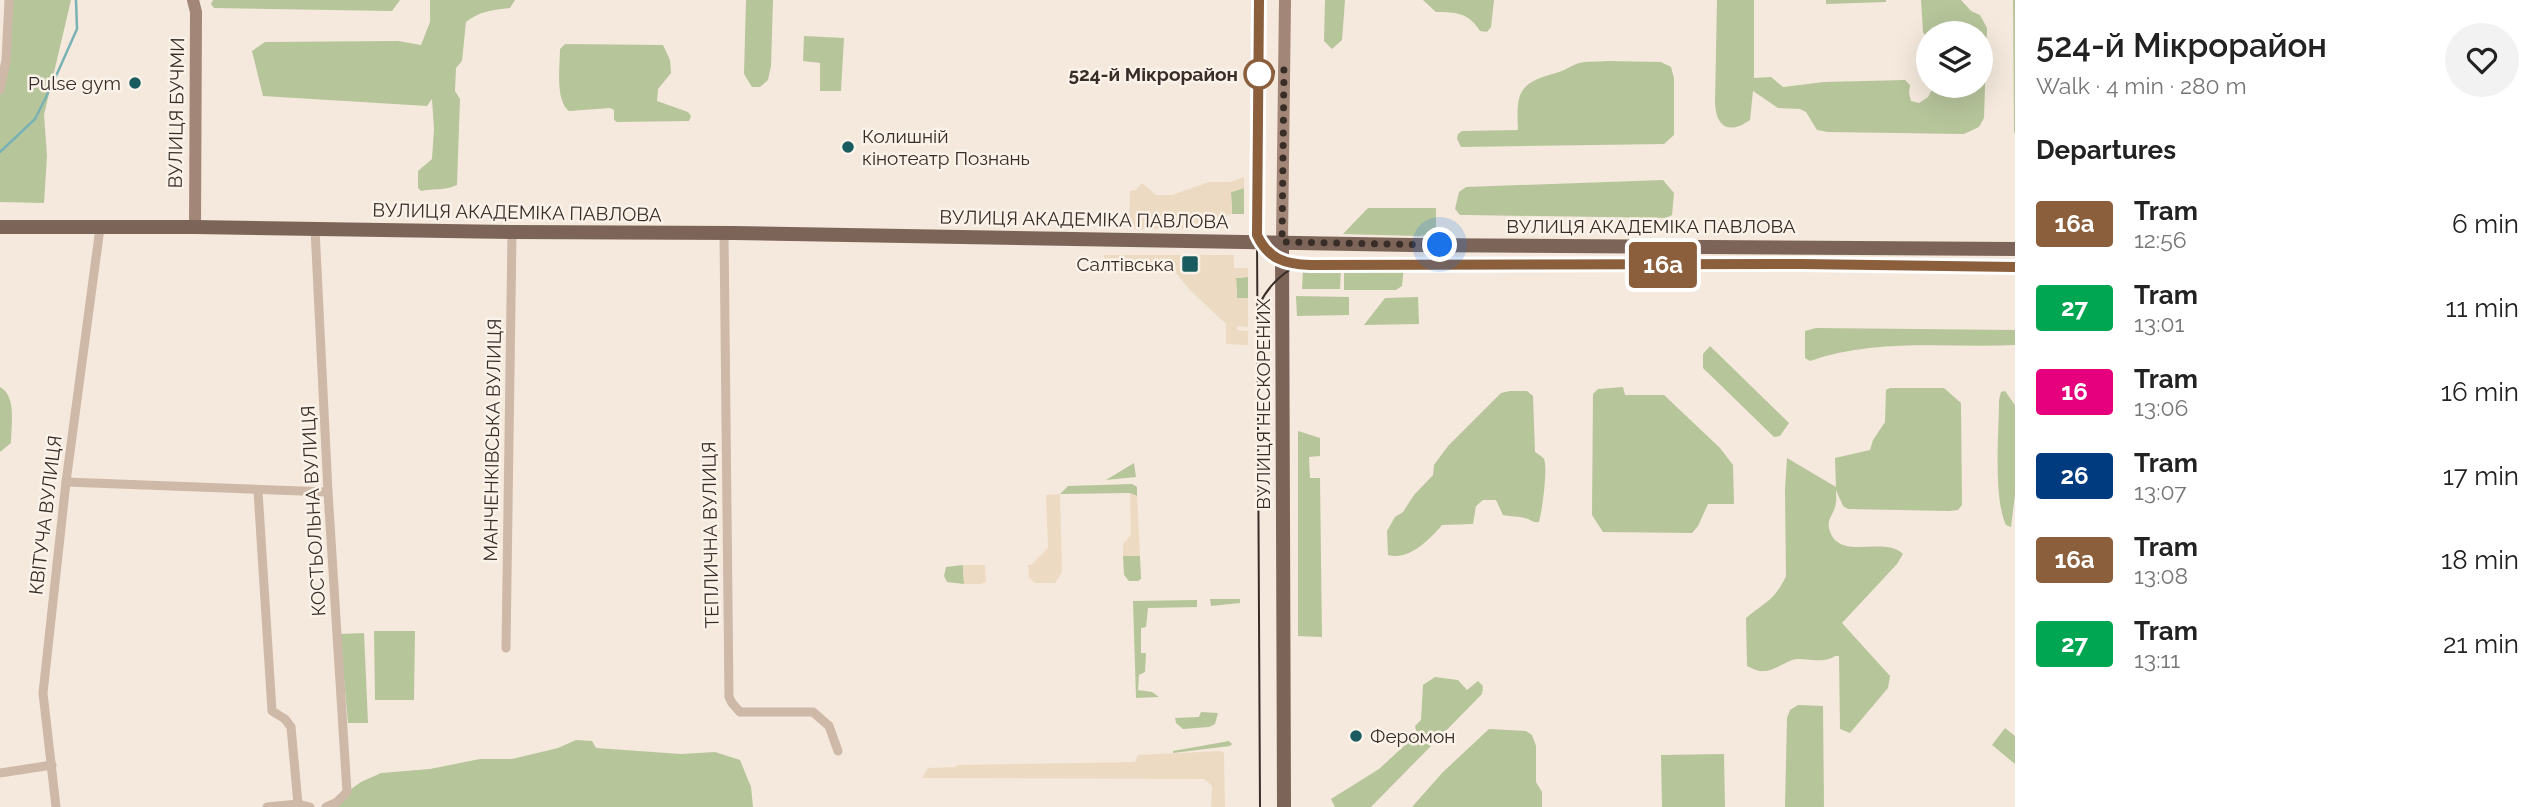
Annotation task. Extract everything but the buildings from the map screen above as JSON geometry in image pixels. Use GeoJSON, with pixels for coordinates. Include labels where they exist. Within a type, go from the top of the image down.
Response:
{"type":"FeatureCollection","features":[{"type":"Feature","properties":{"kind":"main road","name":"ВУЛИЦЯ БУЧМИ"},"geometry":{"type":"LineString","coordinates":[[193,0],[196,12],[195,227]]}},
{"type":"Feature","properties":{"kind":"main road","name":"ВУЛИЦЯ НЕСКОРЕНИХ"},"geometry":{"type":"LineString","coordinates":[[1284,807],[1282,242],[1285,0]]}},
{"type":"Feature","properties":{"kind":"main road","name":"ВУЛИЦЯ АКАДЕМІКА ПАВЛОВА"},"geometry":{"type":"LineString","coordinates":[[0,227],[724,233],[1410,245],[2015,249]]}},
{"type":"Feature","properties":{"kind":"street"},"geometry":{"type":"LineString","coordinates":[[0,90],[6,60],[9,0]]}},
{"type":"Feature","properties":{"kind":"street","name":"КВІТУЧА ВУЛИЦЯ"},"geometry":{"type":"LineString","coordinates":[[56,807],[43,693],[66,482],[100,228]]}},
{"type":"Feature","properties":{"kind":"street","name":"КОСТЬОЛЬНА ВУЛИЦЯ"},"geometry":{"type":"LineString","coordinates":[[315,229],[347,792],[338,802],[326,807]]}},
{"type":"Feature","properties":{"kind":"street","name":"МАНЧЕНКІВСЬКА ВУЛИЦЯ"},"geometry":{"type":"LineString","coordinates":[[506,648],[513,232]]}},
{"type":"Feature","properties":{"kind":"street","name":"ТЕПЛИЧНА ВУЛИЦЯ"},"geometry":{"type":"LineString","coordinates":[[724,233],[729,697],[740,712],[813,712],[829,726],[838,751]]}},
{"type":"Feature","properties":{"kind":"street"},"geometry":{"type":"LineString","coordinates":[[66,482],[328,492]]}},
{"type":"Feature","properties":{"kind":"street"},"geometry":{"type":"LineString","coordinates":[[258,491],[272,711],[285,719],[290,727],[298,804]]}},
{"type":"Feature","properties":{"kind":"street"},"geometry":{"type":"LineString","coordinates":[[0,773],[52,765]]}},
{"type":"Feature","properties":{"kind":"street"},"geometry":{"type":"LineString","coordinates":[[267,807],[298,804],[310,807]]}},
{"type":"Feature","properties":{"kind":"green space"},"geometry":{"type":"Polygon","coordinates":[[[8,0],[71,0],[44,115],[47,156],[44,203],[0,202],[0,90],[8,0]]]}},
{"type":"Feature","properties":{"kind":"green space"},"geometry":{"type":"Polygon","coordinates":[[[213,0],[400,0],[392,11],[214,8],[211,4],[213,0]]]}},
{"type":"Feature","properties":{"kind":"green space"},"geometry":{"type":"Polygon","coordinates":[[[430,0],[515,0],[510,8],[481,13],[466,22],[462,61],[456,68],[455,91],[460,99],[457,185],[421,191],[418,188],[418,171],[432,159],[432,99],[427,106],[263,96],[252,51],[265,42],[398,41],[421,45],[430,22],[430,0]]]}},
{"type":"Feature","properties":{"kind":"green space"},"geometry":{"type":"Polygon","coordinates":[[[746,0],[773,0],[771,66],[768,80],[760,87],[752,87],[744,74],[746,0]]]}},
{"type":"Feature","properties":{"kind":"green space"},"geometry":{"type":"Polygon","coordinates":[[[1325,0],[1345,0],[1342,40],[1332,49],[1324,41],[1325,0]]]}},
{"type":"Feature","properties":{"kind":"green space"},"geometry":{"type":"Polygon","coordinates":[[[1423,0],[1494,0],[1491,27],[1487,32],[1480,31],[1467,17],[1456,13],[1436,12],[1423,0]]]}},
{"type":"Feature","properties":{"kind":"green space"},"geometry":{"type":"Polygon","coordinates":[[[1717,0],[1754,0],[1754,78],[1771,77],[1783,87],[1824,82],[1905,80],[1910,85],[1911,101],[1919,103],[1926,98],[1985,98],[1984,118],[1979,127],[1964,134],[1817,130],[1806,112],[1800,109],[1778,108],[1753,91],[1750,120],[1730,128],[1718,118],[1715,103],[1717,0]]]}},
{"type":"Feature","properties":{"kind":"green space"},"geometry":{"type":"Polygon","coordinates":[[[1826,0],[1886,0],[1886,2],[1826,4],[1826,0]]]}},
{"type":"Feature","properties":{"kind":"green space"},"geometry":{"type":"Polygon","coordinates":[[[1921,0],[1961,0],[1971,11],[1980,15],[1983,21],[1922,21],[1921,0]]]}},
{"type":"Feature","properties":{"kind":"green space"},"geometry":{"type":"Polygon","coordinates":[[[2015,0],[2015,134],[2014,132],[2015,0]]]}},
{"type":"Feature","properties":{"kind":"green space"},"geometry":{"type":"Polygon","coordinates":[[[804,36],[844,38],[841,91],[820,91],[820,63],[803,61],[804,36]]]}},
{"type":"Feature","properties":{"kind":"green space"},"geometry":{"type":"Polygon","coordinates":[[[565,44],[663,45],[670,60],[671,73],[658,89],[657,101],[688,112],[691,116],[689,121],[617,122],[614,120],[614,110],[610,108],[569,111],[562,99],[559,82],[560,49],[565,44]]]}},
{"type":"Feature","properties":{"kind":"green space"},"geometry":{"type":"Polygon","coordinates":[[[1661,62],[1671,67],[1674,78],[1674,135],[1664,144],[1461,147],[1457,139],[1462,131],[1518,130],[1520,97],[1523,90],[1535,80],[1579,63],[1661,62]]]}},
{"type":"Feature","properties":{"kind":"green space"},"geometry":{"type":"Polygon","coordinates":[[[1663,180],[1674,193],[1672,215],[1666,218],[1460,215],[1455,209],[1459,192],[1466,187],[1663,180]]]}},
{"type":"Feature","properties":{"kind":"green space"},"geometry":{"type":"Polygon","coordinates":[[[1244,188],[1244,214],[1232,214],[1231,192],[1244,188]]]}},
{"type":"Feature","properties":{"kind":"green space"},"geometry":{"type":"Polygon","coordinates":[[[1368,208],[1436,208],[1436,228],[1429,235],[1419,236],[1343,234],[1368,208]]]}},
{"type":"Feature","properties":{"kind":"green space"},"geometry":{"type":"Polygon","coordinates":[[[1310,266],[1341,266],[1340,289],[1302,289],[1303,269],[1310,266]]]}},
{"type":"Feature","properties":{"kind":"green space"},"geometry":{"type":"Polygon","coordinates":[[[1344,266],[1404,266],[1402,286],[1396,290],[1344,290],[1344,266]]]}},
{"type":"Feature","properties":{"kind":"green space"},"geometry":{"type":"Polygon","coordinates":[[[1248,277],[1248,298],[1237,298],[1236,278],[1248,277]]]}},
{"type":"Feature","properties":{"kind":"green space"},"geometry":{"type":"Polygon","coordinates":[[[1296,296],[1349,297],[1349,315],[1297,316],[1296,296]]]}},
{"type":"Feature","properties":{"kind":"green space"},"geometry":{"type":"Polygon","coordinates":[[[1418,297],[1419,324],[1364,325],[1385,298],[1418,297]]]}},
{"type":"Feature","properties":{"kind":"green space"},"geometry":{"type":"Polygon","coordinates":[[[1816,328],[2015,330],[2015,345],[1885,347],[1860,349],[1810,361],[1805,358],[1805,331],[1816,328]]]}},
{"type":"Feature","properties":{"kind":"green space"},"geometry":{"type":"Polygon","coordinates":[[[1710,346],[1789,423],[1780,436],[1774,437],[1703,368],[1703,354],[1710,346]]]}},
{"type":"Feature","properties":{"kind":"green space"},"geometry":{"type":"Polygon","coordinates":[[[0,387],[9,397],[12,420],[11,443],[0,452],[0,387]]]}},
{"type":"Feature","properties":{"kind":"green space"},"geometry":{"type":"Polygon","coordinates":[[[1623,387],[1625,395],[1664,395],[1720,448],[1733,465],[1734,504],[1708,504],[1692,533],[1603,532],[1592,515],[1593,394],[1598,389],[1623,387]]]}},
{"type":"Feature","properties":{"kind":"green space"},"geometry":{"type":"Polygon","coordinates":[[[1944,388],[1961,403],[1962,505],[1958,510],[1949,511],[1848,509],[1843,506],[1836,490],[1836,505],[1829,520],[1829,528],[1834,538],[1851,547],[1884,547],[1903,554],[1897,564],[1842,623],[1890,676],[1888,688],[1850,733],[1840,729],[1839,656],[1822,660],[1796,659],[1767,671],[1755,670],[1747,666],[1746,618],[1774,596],[1786,576],[1787,458],[1836,487],[1835,458],[1870,450],[1885,422],[1886,390],[1944,388]]]}},
{"type":"Feature","properties":{"kind":"green space"},"geometry":{"type":"Polygon","coordinates":[[[1527,391],[1533,396],[1535,452],[1543,458],[1545,464],[1539,522],[1503,515],[1496,500],[1483,500],[1476,506],[1473,524],[1442,525],[1411,552],[1388,555],[1387,531],[1395,517],[1403,512],[1414,495],[1433,475],[1434,465],[1448,446],[1501,393],[1527,391]]]}},
{"type":"Feature","properties":{"kind":"green space"},"geometry":{"type":"Polygon","coordinates":[[[2005,391],[2015,405],[2015,495],[2011,527],[2006,525],[2002,513],[1998,482],[1999,400],[2001,392],[2005,391]]]}},
{"type":"Feature","properties":{"kind":"green space"},"geometry":{"type":"Polygon","coordinates":[[[1298,431],[1320,438],[1320,456],[1309,457],[1310,478],[1320,478],[1322,637],[1298,636],[1298,431]]]}},
{"type":"Feature","properties":{"kind":"green space"},"geometry":{"type":"Polygon","coordinates":[[[1134,463],[1136,477],[1106,480],[1134,463]]]}},
{"type":"Feature","properties":{"kind":"green space"},"geometry":{"type":"Polygon","coordinates":[[[1132,484],[1137,487],[1137,496],[1129,493],[1060,494],[1068,486],[1132,484]]]}},
{"type":"Feature","properties":{"kind":"green space"},"geometry":{"type":"Polygon","coordinates":[[[1123,556],[1140,556],[1141,579],[1129,581],[1124,575],[1123,556]]]}},
{"type":"Feature","properties":{"kind":"green space"},"geometry":{"type":"Polygon","coordinates":[[[963,565],[964,584],[947,582],[944,576],[946,567],[963,565]]]}},
{"type":"Feature","properties":{"kind":"green space"},"geometry":{"type":"Polygon","coordinates":[[[1210,599],[1240,599],[1240,603],[1211,606],[1210,599]]]}},
{"type":"Feature","properties":{"kind":"green space"},"geometry":{"type":"Polygon","coordinates":[[[1197,600],[1197,607],[1148,608],[1146,627],[1141,628],[1141,653],[1146,653],[1145,672],[1139,675],[1138,690],[1152,692],[1159,697],[1136,698],[1133,601],[1197,600]]]}},
{"type":"Feature","properties":{"kind":"green space"},"geometry":{"type":"Polygon","coordinates":[[[374,631],[415,631],[414,700],[375,700],[374,631]]]}},
{"type":"Feature","properties":{"kind":"green space"},"geometry":{"type":"Polygon","coordinates":[[[364,633],[368,723],[348,723],[340,634],[364,633]]]}},
{"type":"Feature","properties":{"kind":"green space"},"geometry":{"type":"Polygon","coordinates":[[[1435,677],[1458,680],[1467,690],[1478,681],[1483,686],[1482,694],[1371,807],[1335,807],[1331,799],[1379,769],[1417,734],[1415,726],[1421,720],[1423,685],[1435,677]]]}},
{"type":"Feature","properties":{"kind":"green space"},"geometry":{"type":"Polygon","coordinates":[[[1798,705],[1823,706],[1824,807],[1785,807],[1787,718],[1790,710],[1798,705]]]}},
{"type":"Feature","properties":{"kind":"green space"},"geometry":{"type":"Polygon","coordinates":[[[1201,712],[1218,713],[1215,724],[1183,729],[1176,723],[1175,718],[1199,717],[1201,712]]]}},
{"type":"Feature","properties":{"kind":"green space"},"geometry":{"type":"Polygon","coordinates":[[[2005,728],[2015,736],[2015,764],[1992,745],[2005,728]]]}},
{"type":"Feature","properties":{"kind":"green space"},"geometry":{"type":"Polygon","coordinates":[[[1489,729],[1526,731],[1532,735],[1536,746],[1536,782],[1542,792],[1542,807],[1412,807],[1443,772],[1489,729]]]}},
{"type":"Feature","properties":{"kind":"green space"},"geometry":{"type":"Polygon","coordinates":[[[576,740],[592,741],[596,748],[681,754],[715,752],[740,760],[751,787],[753,807],[326,807],[361,782],[381,773],[430,769],[480,759],[512,759],[558,748],[576,740]]]}},
{"type":"Feature","properties":{"kind":"green space"},"geometry":{"type":"Polygon","coordinates":[[[1229,741],[1232,744],[1230,746],[1173,753],[1173,751],[1229,741]]]}},
{"type":"Feature","properties":{"kind":"green space"},"geometry":{"type":"Polygon","coordinates":[[[1724,754],[1725,807],[1662,807],[1661,755],[1724,754]]]}},
{"type":"Feature","properties":{"kind":"shaded area"},"geometry":{"type":"Polygon","coordinates":[[[1244,177],[1244,188],[1231,192],[1232,214],[1227,215],[1228,228],[1129,229],[1130,191],[1136,190],[1142,183],[1156,195],[1172,195],[1209,182],[1230,182],[1244,177]]]}},
{"type":"Feature","properties":{"kind":"shaded area"},"geometry":{"type":"Polygon","coordinates":[[[1104,255],[1234,255],[1234,268],[1248,268],[1248,277],[1236,278],[1237,298],[1248,298],[1248,327],[1237,326],[1237,330],[1248,331],[1248,345],[1226,344],[1226,324],[1174,271],[1104,270],[1104,255]]]}},
{"type":"Feature","properties":{"kind":"shaded area"},"geometry":{"type":"Polygon","coordinates":[[[1130,493],[1137,496],[1140,556],[1123,556],[1123,544],[1131,535],[1130,493]]]}},
{"type":"Feature","properties":{"kind":"shaded area"},"geometry":{"type":"Polygon","coordinates":[[[1060,494],[1062,572],[1055,583],[1035,583],[1029,577],[1028,565],[1048,548],[1046,495],[1060,494]]]}},
{"type":"Feature","properties":{"kind":"shaded area"},"geometry":{"type":"Polygon","coordinates":[[[963,565],[985,565],[986,582],[964,584],[963,565]]]}},
{"type":"Feature","properties":{"kind":"shaded area"},"geometry":{"type":"Polygon","coordinates":[[[1224,753],[1225,807],[1211,807],[1212,786],[1204,779],[922,778],[928,768],[957,765],[1135,762],[1138,755],[1224,753]]]}},
{"type":"Feature","properties":{"kind":"waterway"},"geometry":{"type":"LineString","coordinates":[[0,152],[35,119],[77,29],[76,0]]}},
{"type":"Feature","properties":{"kind":"tram line","name":"16a"},"geometry":{"type":"LineString","coordinates":[[1259,0],[1257,235],[1267,252],[1279,260],[1310,265],[1802,264],[2015,267]]}},
{"type":"Feature","properties":{"kind":"tram line"},"geometry":{"type":"LineString","coordinates":[[1260,0],[1257,236],[1260,807]]}},
{"type":"Feature","properties":{"kind":"tram line"},"geometry":{"type":"LineString","coordinates":[[1258,236],[1274,256],[1299,265],[1802,264],[2015,267]]}},
{"type":"Feature","properties":{"kind":"tram line"},"geometry":{"type":"LineString","coordinates":[[1259,305],[1277,279],[1304,263]]}},
{"type":"Feature","properties":{"kind":"place","name":"524-й Мікрорайон"},"geometry":{"type":"Point","coordinates":[1259,74]}},
{"type":"Feature","properties":{"kind":"place","name":"Pulse gym"},"geometry":{"type":"Point","coordinates":[135,83]}},
{"type":"Feature","properties":{"kind":"place","name":"Колишній кінотеатр Познань"},"geometry":{"type":"Point","coordinates":[848,147]}},
{"type":"Feature","properties":{"kind":"place","name":"Салтівська"},"geometry":{"type":"Point","coordinates":[1190,264]}},
{"type":"Feature","properties":{"kind":"place","name":"Феромон"},"geometry":{"type":"Point","coordinates":[1356,736]}},
{"type":"Feature","properties":{"kind":"route"},"geometry":{"type":"LineString","coordinates":[[1259,74],[1284,70],[1282,242],[1440,245]]}}]}
